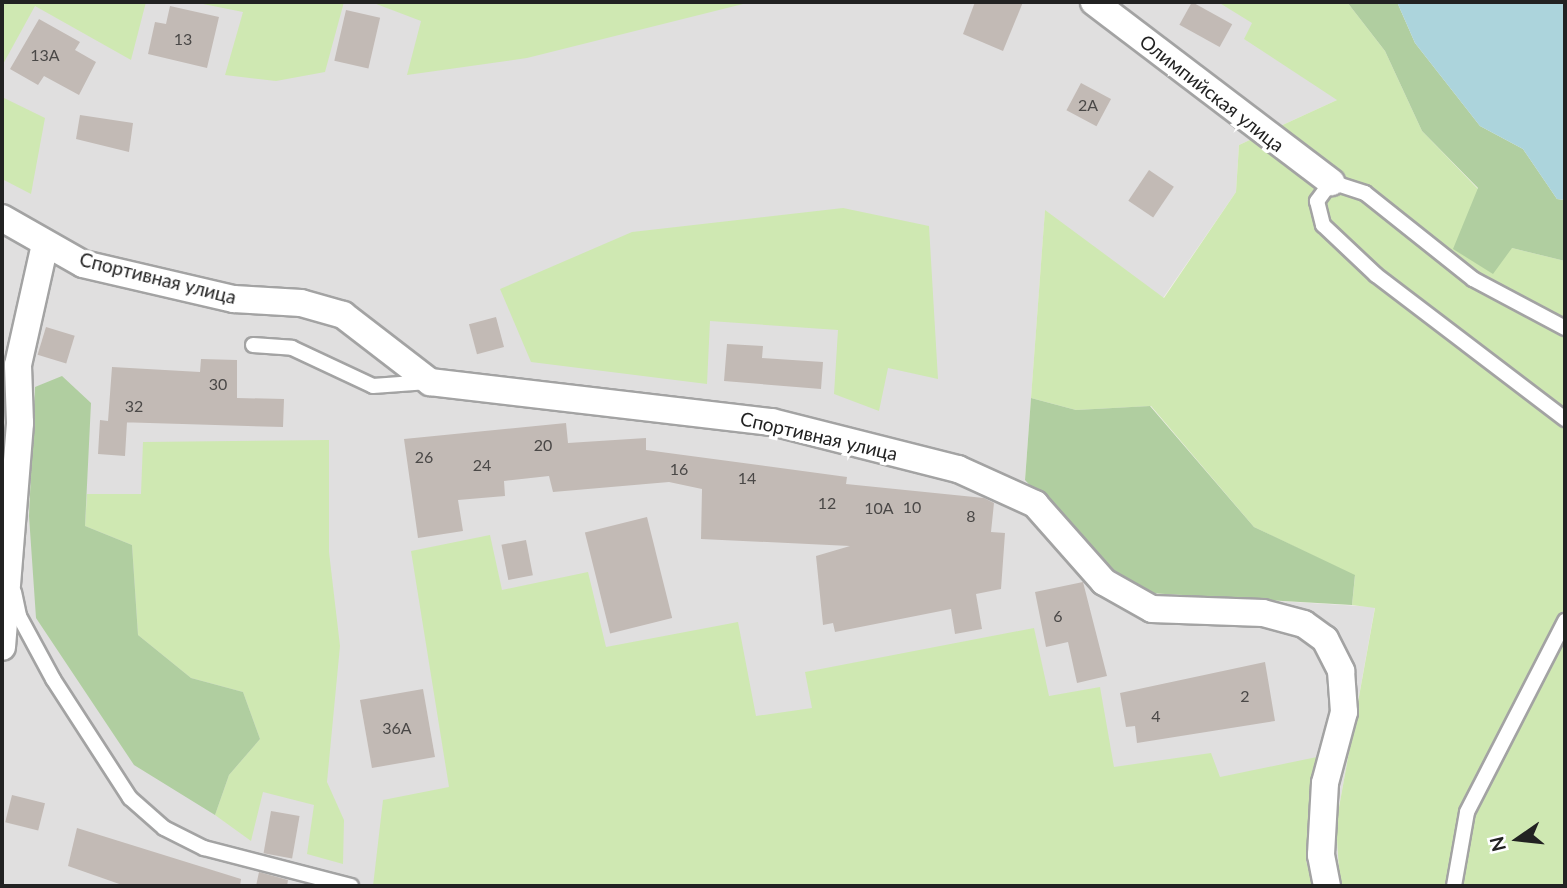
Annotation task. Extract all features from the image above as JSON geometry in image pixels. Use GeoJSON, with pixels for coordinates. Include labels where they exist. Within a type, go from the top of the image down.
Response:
{"type":"FeatureCollection","features":[{"type":"Feature","properties":{"kind":"street","name":"Олимпийская улица"},"geometry":{"type":"LineString","coordinates":[[1094,2],[1331,181]]}},
{"type":"Feature","properties":{"kind":"street","name":"Спортивная улица"},"geometry":{"type":"LineString","coordinates":[[2,218],[83,264],[234,299],[301,303],[343,316],[430,382],[772,422],[958,469],[1035,504],[1104,582],[1152,609],[1262,612],[1304,624],[1325,639],[1341,671],[1344,712],[1325,783],[1321,855],[1327,886]]}},
{"type":"Feature","properties":{"kind":"street"},"geometry":{"type":"LineString","coordinates":[[2,647],[11,573],[20,423],[18,365],[45,244]]}},
{"type":"Feature","properties":{"kind":"lane"},"geometry":{"type":"LineString","coordinates":[[1565,328],[1473,279],[1365,193],[1331,181],[1317,201],[1323,225],[1376,275],[1565,419]]}},
{"type":"Feature","properties":{"kind":"lane"},"geometry":{"type":"LineString","coordinates":[[253,345],[292,348],[373,386],[430,382]]}},
{"type":"Feature","properties":{"kind":"lane"},"geometry":{"type":"LineString","coordinates":[[11,573],[19,616],[130,798],[163,828],[204,848],[351,886]]}},
{"type":"Feature","properties":{"kind":"lane"},"geometry":{"type":"LineString","coordinates":[[1454,886],[1467,813],[1565,621]]}},
{"type":"Feature","properties":{"kind":"shaded area"},"geometry":{"type":"Polygon","coordinates":[[[2,2],[1347,2],[1337,100],[1239,145],[1236,192],[1163,298],[1045,211],[1025,479],[1148,593],[1375,607],[1336,824],[1340,886],[2,886],[2,2]]]}},
{"type":"Feature","properties":{"kind":"green space"},"geometry":{"type":"Polygon","coordinates":[[[2,2],[146,2],[131,60],[35,6],[2,66],[2,2]]]}},
{"type":"Feature","properties":{"kind":"green space"},"geometry":{"type":"Polygon","coordinates":[[[193,2],[344,2],[325,72],[276,81],[225,75],[243,12],[193,2]]]}},
{"type":"Feature","properties":{"kind":"green space"},"geometry":{"type":"Polygon","coordinates":[[[371,2],[751,2],[527,58],[407,75],[421,21],[371,2]]]}},
{"type":"Feature","properties":{"kind":"green space"},"geometry":{"type":"Polygon","coordinates":[[[1218,2],[1347,2],[1385,51],[1422,131],[1478,189],[1512,248],[1565,261],[1565,886],[1340,886],[1336,824],[1375,608],[1352,605],[1355,576],[1254,527],[1151,406],[1076,410],[1031,398],[1045,210],[1164,298],[1236,192],[1239,145],[1337,100],[1244,39],[1252,23],[1218,2]]]}},
{"type":"Feature","properties":{"kind":"green space"},"geometry":{"type":"Polygon","coordinates":[[[1347,2],[1397,2],[1415,43],[1480,126],[1523,149],[1557,199],[1565,200],[1565,261],[1512,248],[1493,274],[1453,249],[1478,188],[1422,131],[1385,51],[1347,2]]]}},
{"type":"Feature","properties":{"kind":"green space"},"geometry":{"type":"Polygon","coordinates":[[[2,97],[45,118],[31,194],[2,179],[2,97]]]}},
{"type":"Feature","properties":{"kind":"green space"},"geometry":{"type":"Polygon","coordinates":[[[843,208],[929,226],[938,379],[888,368],[879,411],[834,394],[838,330],[710,321],[707,384],[531,362],[500,289],[632,232],[843,208]]]}},
{"type":"Feature","properties":{"kind":"green space"},"geometry":{"type":"Polygon","coordinates":[[[62,376],[91,403],[85,526],[132,545],[138,635],[191,678],[243,692],[260,739],[229,775],[215,815],[134,765],[36,618],[29,516],[35,387],[62,376]]]}},
{"type":"Feature","properties":{"kind":"green space"},"geometry":{"type":"Polygon","coordinates":[[[1031,398],[1076,410],[1150,406],[1254,527],[1355,575],[1352,605],[1148,593],[1102,563],[1025,480],[1031,398]]]}},
{"type":"Feature","properties":{"kind":"green space"},"geometry":{"type":"Polygon","coordinates":[[[329,440],[329,552],[340,646],[327,782],[344,820],[343,864],[307,854],[314,805],[263,792],[251,841],[215,815],[229,775],[260,739],[243,692],[191,678],[138,635],[132,545],[85,526],[87,494],[141,494],[143,442],[329,440]]]}},
{"type":"Feature","properties":{"kind":"green space"},"geometry":{"type":"Polygon","coordinates":[[[490,535],[502,590],[588,572],[606,647],[738,622],[756,716],[812,708],[805,672],[1034,628],[1049,696],[1100,687],[1114,767],[1211,753],[1220,777],[1317,757],[1306,860],[1313,886],[373,886],[383,800],[449,787],[411,551],[490,535]]]}},
{"type":"Feature","properties":{"kind":"water"},"geometry":{"type":"Polygon","coordinates":[[[1397,2],[1565,2],[1565,200],[1557,199],[1523,149],[1480,126],[1415,43],[1397,2]]]}},
{"type":"Feature","properties":{"kind":"building"},"geometry":{"type":"Polygon","coordinates":[[[975,2],[1023,2],[1003,51],[963,34],[975,2]]]}},
{"type":"Feature","properties":{"kind":"building"},"geometry":{"type":"Polygon","coordinates":[[[1192,2],[1232,24],[1220,47],[1179,25],[1192,2]]]}},
{"type":"Feature","properties":{"kind":"building"},"geometry":{"type":"Polygon","coordinates":[[[170,6],[219,17],[207,68],[148,54],[155,22],[166,24],[170,6]]]}},
{"type":"Feature","properties":{"kind":"building"},"geometry":{"type":"Polygon","coordinates":[[[346,10],[380,18],[368,69],[334,61],[346,10]]]}},
{"type":"Feature","properties":{"kind":"building"},"geometry":{"type":"Polygon","coordinates":[[[39,19],[80,42],[75,50],[96,62],[79,95],[44,76],[38,85],[10,69],[39,19]]]}},
{"type":"Feature","properties":{"kind":"building"},"geometry":{"type":"Polygon","coordinates":[[[1081,83],[1111,99],[1096,126],[1066,110],[1081,83]]]}},
{"type":"Feature","properties":{"kind":"building"},"geometry":{"type":"Polygon","coordinates":[[[80,115],[133,123],[129,152],[76,139],[80,115]]]}},
{"type":"Feature","properties":{"kind":"building"},"geometry":{"type":"Polygon","coordinates":[[[1149,170],[1174,187],[1153,217],[1128,201],[1149,170]]]}},
{"type":"Feature","properties":{"kind":"building"},"geometry":{"type":"Polygon","coordinates":[[[496,317],[504,347],[477,354],[469,324],[496,317]]]}},
{"type":"Feature","properties":{"kind":"building"},"geometry":{"type":"Polygon","coordinates":[[[46,327],[75,336],[66,364],[38,355],[46,327]]]}},
{"type":"Feature","properties":{"kind":"building"},"geometry":{"type":"Polygon","coordinates":[[[727,344],[763,346],[762,358],[823,362],[821,389],[724,381],[727,344]]]}},
{"type":"Feature","properties":{"kind":"building"},"geometry":{"type":"Polygon","coordinates":[[[201,359],[237,360],[237,398],[284,399],[283,427],[127,422],[125,456],[98,454],[100,420],[108,421],[112,367],[200,372],[201,359]]]}},
{"type":"Feature","properties":{"kind":"building"},"geometry":{"type":"Polygon","coordinates":[[[566,423],[568,443],[646,438],[646,450],[847,477],[846,484],[984,498],[994,503],[991,532],[1005,533],[1001,589],[976,594],[982,629],[955,634],[951,609],[835,632],[833,623],[823,625],[816,556],[850,546],[701,539],[702,489],[669,482],[553,492],[549,476],[504,481],[505,496],[458,500],[463,531],[418,538],[404,439],[566,423]]]}},
{"type":"Feature","properties":{"kind":"building"},"geometry":{"type":"Polygon","coordinates":[[[647,517],[672,618],[610,633],[585,532],[647,517]]]}},
{"type":"Feature","properties":{"kind":"building"},"geometry":{"type":"Polygon","coordinates":[[[526,540],[533,575],[508,580],[501,545],[526,540]]]}},
{"type":"Feature","properties":{"kind":"building"},"geometry":{"type":"Polygon","coordinates":[[[1083,582],[1107,676],[1077,683],[1068,642],[1046,647],[1035,592],[1083,582]]]}},
{"type":"Feature","properties":{"kind":"building"},"geometry":{"type":"Polygon","coordinates":[[[1265,662],[1275,721],[1137,743],[1135,726],[1126,727],[1120,693],[1265,662]]]}},
{"type":"Feature","properties":{"kind":"building"},"geometry":{"type":"Polygon","coordinates":[[[423,689],[435,757],[372,768],[360,700],[423,689]]]}},
{"type":"Feature","properties":{"kind":"building"},"geometry":{"type":"Polygon","coordinates":[[[12,795],[45,803],[38,830],[5,822],[12,795]]]}},
{"type":"Feature","properties":{"kind":"building"},"geometry":{"type":"Polygon","coordinates":[[[271,811],[300,816],[292,858],[264,853],[271,811]]]}},
{"type":"Feature","properties":{"kind":"building"},"geometry":{"type":"Polygon","coordinates":[[[77,828],[241,879],[240,886],[125,886],[68,866],[77,828]]]}},
{"type":"Feature","properties":{"kind":"building"},"geometry":{"type":"Polygon","coordinates":[[[259,872],[288,880],[287,886],[256,886],[259,872]]]}}]}
